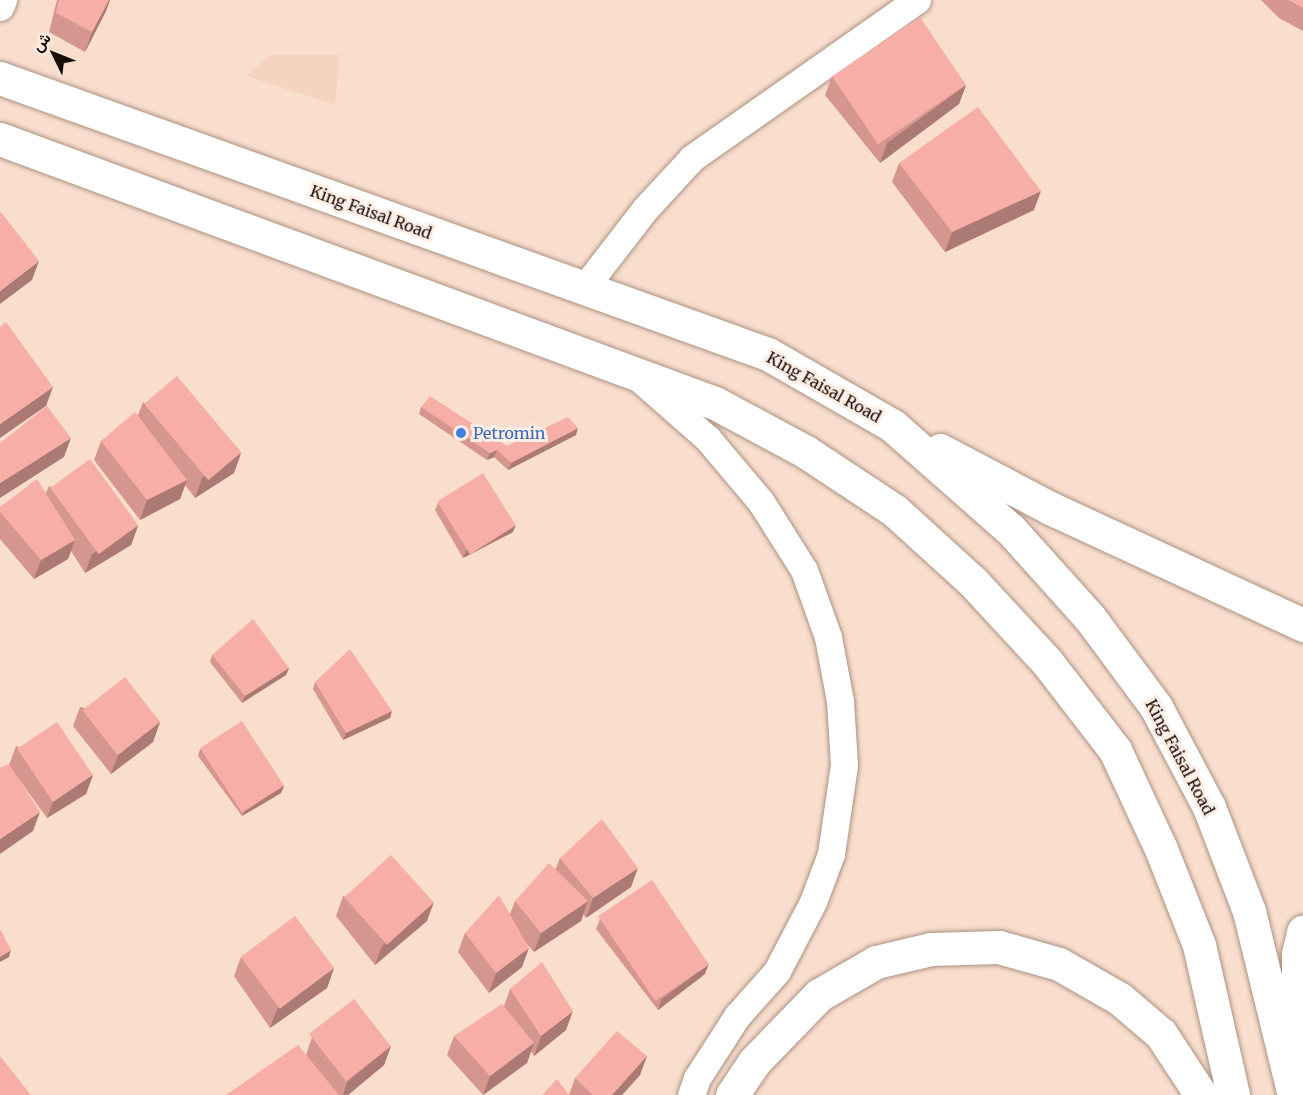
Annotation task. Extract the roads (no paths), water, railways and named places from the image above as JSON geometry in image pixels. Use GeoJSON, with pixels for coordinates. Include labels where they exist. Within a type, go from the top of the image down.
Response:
{"type":"FeatureCollection","features":[{"type":"Feature","properties":{"kind":"main road","name":"King Faisal Road"},"geometry":{"type":"LineString","coordinates":[[0,78],[768,354],[893,426],[1011,530],[1090,618],[1156,707],[1209,807],[1249,911],[1296,1095]]}},
{"type":"Feature","properties":{"kind":"main road"},"geometry":{"type":"LineString","coordinates":[[0,139],[715,403],[806,452],[896,511],[973,582],[1047,662],[1115,750],[1161,849],[1199,945],[1233,1095]]}},
{"type":"Feature","properties":{"kind":"main road"},"geometry":{"type":"LineString","coordinates":[[893,426],[1052,509],[1303,625]]}},
{"type":"Feature","properties":{"kind":"main road"},"geometry":{"type":"LineString","coordinates":[[1296,1095],[1298,954],[1303,932]]}},
{"type":"Feature","properties":{"kind":"main road"},"geometry":{"type":"LineString","coordinates":[[732,1095],[754,1062],[819,995],[876,962],[931,949],[999,947],[1059,964],[1120,999],[1161,1034],[1201,1095]]}},
{"type":"Feature","properties":{"kind":"street"},"geometry":{"type":"LineString","coordinates":[[0,7],[3,0]]}},
{"type":"Feature","properties":{"kind":"street"},"geometry":{"type":"LineString","coordinates":[[584,288],[645,209],[692,158],[917,0]]}},
{"type":"Feature","properties":{"kind":"street"},"geometry":{"type":"LineString","coordinates":[[630,370],[708,439],[761,502],[804,570],[828,637],[840,701],[844,765],[831,854],[813,902],[777,970],[737,1016],[697,1078],[691,1095]]}},
{"type":"Feature","properties":{"kind":"place","name":"Petromin"},"geometry":{"type":"Point","coordinates":[461,433]}}]}
